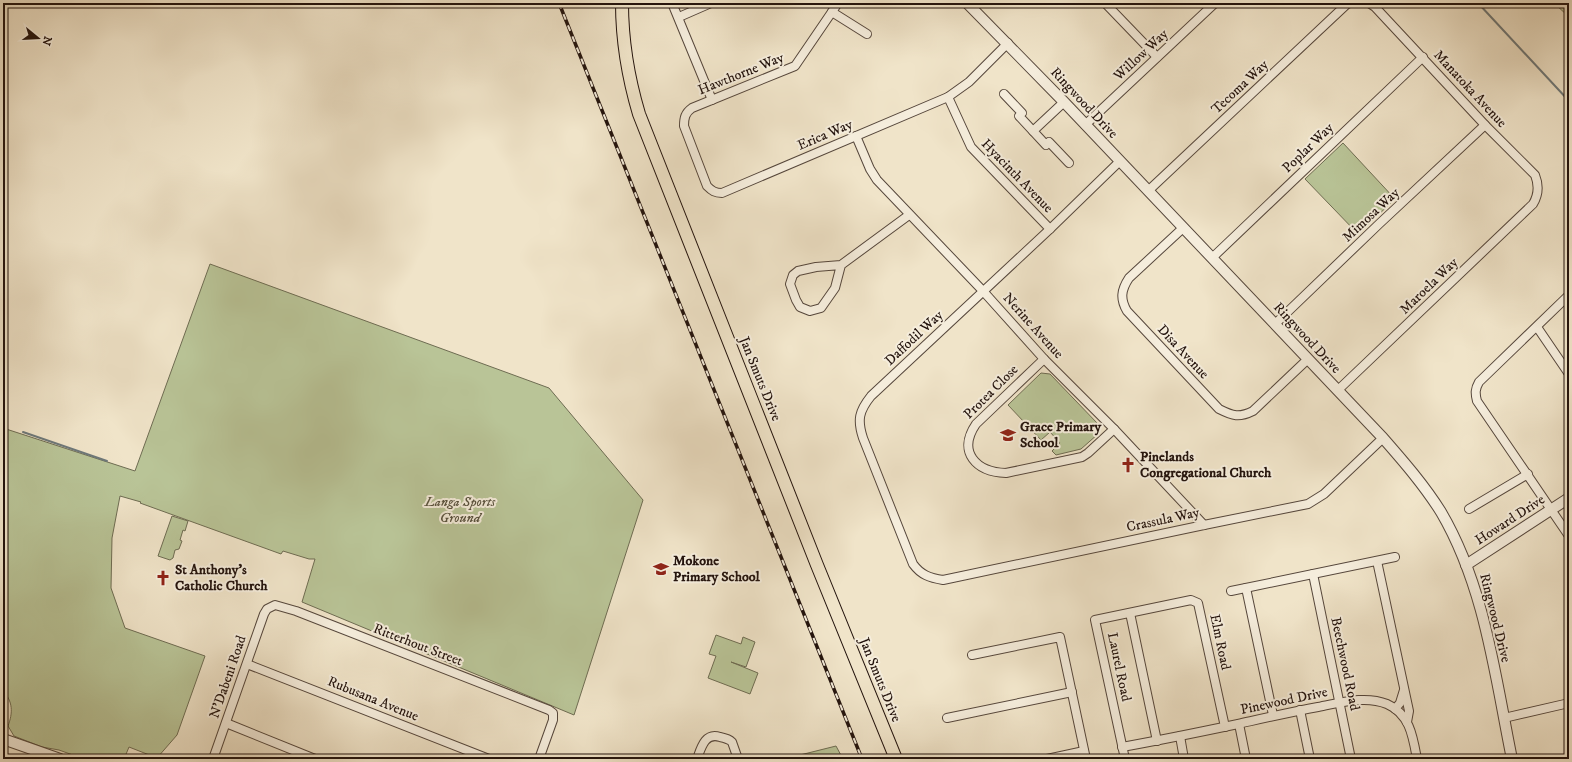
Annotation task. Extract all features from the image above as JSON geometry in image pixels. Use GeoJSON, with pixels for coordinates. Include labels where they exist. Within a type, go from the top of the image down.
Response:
{"type":"FeatureCollection","features":[{"type":"Feature","properties":{"kind":"main road","name":"Jan Smuts Drive"},"geometry":{"type":"LineString","coordinates":[[622,3],[623,34],[628,70],[632,92],[641,120],[817,565],[896,759]]}},
{"type":"Feature","properties":{"kind":"street"},"geometry":{"type":"LineString","coordinates":[[672,3],[712,100]]}},
{"type":"Feature","properties":{"kind":"street"},"geometry":{"type":"LineString","coordinates":[[679,17],[711,3]]}},
{"type":"Feature","properties":{"kind":"street","name":"Hawthorne Way"},"geometry":{"type":"LineString","coordinates":[[684,118],[687,112],[692,108],[795,66],[838,3]]}},
{"type":"Feature","properties":{"kind":"street","name":"Ringwood Drive"},"geometry":{"type":"LineString","coordinates":[[967,3],[1064,102],[1338,390],[1383,438],[1430,496],[1444,519],[1466,565],[1486,628],[1512,759]]}},
{"type":"Feature","properties":{"kind":"street"},"geometry":{"type":"LineString","coordinates":[[1105,3],[1157,57]]}},
{"type":"Feature","properties":{"kind":"street","name":"Willow Way"},"geometry":{"type":"LineString","coordinates":[[1085,125],[1215,3]]}},
{"type":"Feature","properties":{"kind":"street","name":"Tecoma Way"},"geometry":{"type":"LineString","coordinates":[[1148,191],[1350,3]]}},
{"type":"Feature","properties":{"kind":"street","name":"Manatoka Avenue"},"geometry":{"type":"LineString","coordinates":[[1369,3],[1375,7],[1535,175],[1538,183],[1537,198]]}},
{"type":"Feature","properties":{"kind":"street"},"geometry":{"type":"LineString","coordinates":[[832,12],[867,34]]}},
{"type":"Feature","properties":{"kind":"street","name":"Erica Way"},"geometry":{"type":"LineString","coordinates":[[684,118],[684,126],[707,186],[711,191],[722,193],[948,97],[969,82],[1008,44]]}},
{"type":"Feature","properties":{"kind":"street","name":"Poplar Way"},"geometry":{"type":"LineString","coordinates":[[1212,258],[1423,57]]}},
{"type":"Feature","properties":{"kind":"street"},"geometry":{"type":"LineString","coordinates":[[1004,94],[1022,113],[1019,116],[1046,145],[1050,142],[1069,163]]}},
{"type":"Feature","properties":{"kind":"street","name":"Hyacinth Avenue"},"geometry":{"type":"LineString","coordinates":[[948,97],[971,147],[1050,229]]}},
{"type":"Feature","properties":{"kind":"street"},"geometry":{"type":"LineString","coordinates":[[1033,131],[1064,102]]}},
{"type":"Feature","properties":{"kind":"street","name":"Mimosa Way"},"geometry":{"type":"LineString","coordinates":[[1275,324],[1379,224],[1486,125]]}},
{"type":"Feature","properties":{"kind":"street","name":"Nerine Avenue"},"geometry":{"type":"LineString","coordinates":[[856,136],[873,175],[909,216],[983,291],[1044,359],[1114,429],[1204,525]]}},
{"type":"Feature","properties":{"kind":"street","name":"Daffodil Way"},"geometry":{"type":"LineString","coordinates":[[926,576],[919,572],[913,564],[862,438],[859,426],[864,405],[871,396],[1050,229],[1120,161]]}},
{"type":"Feature","properties":{"kind":"street","name":"Maroela Way"},"geometry":{"type":"LineString","coordinates":[[1338,390],[1533,204],[1537,198]]}},
{"type":"Feature","properties":{"kind":"street"},"geometry":{"type":"LineString","coordinates":[[841,265],[835,288],[821,308],[810,311],[800,307],[790,284],[793,275],[805,268],[841,265],[909,216]]}},
{"type":"Feature","properties":{"kind":"street","name":"Disa Avenue"},"geometry":{"type":"LineString","coordinates":[[1183,228],[1129,278],[1123,287],[1123,304],[1127,311],[1219,409],[1235,416],[1245,415],[1253,411],[1308,359]]}},
{"type":"Feature","properties":{"kind":"street"},"geometry":{"type":"LineString","coordinates":[[1569,295],[1479,382],[1475,394],[1477,401],[1569,536]]}},
{"type":"Feature","properties":{"kind":"street"},"geometry":{"type":"LineString","coordinates":[[1537,327],[1569,374]]}},
{"type":"Feature","properties":{"kind":"street","name":"Protea Close"},"geometry":{"type":"LineString","coordinates":[[1044,359],[976,424],[970,432],[968,439],[969,448],[972,458],[975,461],[985,470],[994,473],[1006,473],[1075,459],[1088,453],[1114,429]]}},
{"type":"Feature","properties":{"kind":"street","name":"Crassula Way"},"geometry":{"type":"LineString","coordinates":[[926,576],[943,580],[1308,504],[1324,494],[1383,438]]}},
{"type":"Feature","properties":{"kind":"street"},"geometry":{"type":"LineString","coordinates":[[1469,509],[1528,474]]}},
{"type":"Feature","properties":{"kind":"street","name":"Howard Drive"},"geometry":{"type":"LineString","coordinates":[[1466,565],[1569,498]]}},
{"type":"Feature","properties":{"kind":"street"},"geometry":{"type":"LineString","coordinates":[[1230,591],[1395,557]]}},
{"type":"Feature","properties":{"kind":"street"},"geometry":{"type":"LineString","coordinates":[[1377,560],[1404,690],[1410,711],[1407,722]]}},
{"type":"Feature","properties":{"kind":"street","name":"Beechwood Road"},"geometry":{"type":"LineString","coordinates":[[1313,574],[1341,703],[1351,759]]}},
{"type":"Feature","properties":{"kind":"street"},"geometry":{"type":"LineString","coordinates":[[1246,588],[1273,715]]}},
{"type":"Feature","properties":{"kind":"street","name":"Elm Road"},"geometry":{"type":"LineString","coordinates":[[1133,612],[1191,600],[1198,603],[1225,727]]}},
{"type":"Feature","properties":{"kind":"street","name":"N'Dabeni Road"},"geometry":{"type":"LineString","coordinates":[[213,759],[264,614],[267,609],[272,606]]}},
{"type":"Feature","properties":{"kind":"street","name":"Ritterhout Street"},"geometry":{"type":"LineString","coordinates":[[272,606],[281,606],[296,611],[549,710],[553,713],[552,720],[539,759]]}},
{"type":"Feature","properties":{"kind":"street"},"geometry":{"type":"LineString","coordinates":[[1133,612],[1157,740]]}},
{"type":"Feature","properties":{"kind":"street","name":"Laurel Road"},"geometry":{"type":"LineString","coordinates":[[1124,759],[1095,620],[1133,612]]}},
{"type":"Feature","properties":{"kind":"street"},"geometry":{"type":"LineString","coordinates":[[972,655],[1060,637],[1085,755],[1047,759]]}},
{"type":"Feature","properties":{"kind":"street","name":"Rubusana Avenue"},"geometry":{"type":"LineString","coordinates":[[247,664],[489,759]]}},
{"type":"Feature","properties":{"kind":"street"},"geometry":{"type":"LineString","coordinates":[[1395,709],[1400,703],[1404,690]]}},
{"type":"Feature","properties":{"kind":"street"},"geometry":{"type":"LineString","coordinates":[[947,718],[1072,692]]}},
{"type":"Feature","properties":{"kind":"street","name":"Pinewood Drive"},"geometry":{"type":"LineString","coordinates":[[1122,748],[1225,727],[1273,715],[1341,703],[1368,700],[1379,701],[1402,714],[1412,731],[1417,759]]}},
{"type":"Feature","properties":{"kind":"street"},"geometry":{"type":"LineString","coordinates":[[1504,718],[1569,703]]}},
{"type":"Feature","properties":{"kind":"street"},"geometry":{"type":"LineString","coordinates":[[1300,710],[1310,759]]}},
{"type":"Feature","properties":{"kind":"street"},"geometry":{"type":"LineString","coordinates":[[226,723],[316,759]]}},
{"type":"Feature","properties":{"kind":"street"},"geometry":{"type":"LineString","coordinates":[[1238,724],[1246,759]]}},
{"type":"Feature","properties":{"kind":"street"},"geometry":{"type":"LineString","coordinates":[[697,759],[705,740],[713,736],[719,736],[732,742],[738,759]]}},
{"type":"Feature","properties":{"kind":"street"},"geometry":{"type":"LineString","coordinates":[[1180,736],[1184,759]]}},
{"type":"Feature","properties":{"kind":"street"},"geometry":{"type":"LineString","coordinates":[[3,739],[60,759]]}},
{"type":"Feature","properties":{"kind":"green space"},"geometry":{"type":"Polygon","coordinates":[[[1554,3],[1569,3],[1569,17],[1554,3]]]}},
{"type":"Feature","properties":{"kind":"green space"},"geometry":{"type":"Polygon","coordinates":[[[1343,143],[1395,199],[1358,234],[1305,179],[1343,143]]]}},
{"type":"Feature","properties":{"kind":"green space","name":"Langa Sports Ground"},"geometry":{"type":"Polygon","coordinates":[[[210,264],[549,388],[643,500],[574,715],[302,602],[315,559],[309,559],[283,551],[281,554],[140,503],[141,502],[120,496],[112,538],[111,588],[125,628],[205,656],[177,735],[157,758],[129,747],[124,759],[84,759],[59,750],[42,747],[14,736],[8,726],[11,716],[11,707],[9,699],[3,691],[3,428],[135,471],[210,264]]]}},
{"type":"Feature","properties":{"kind":"green space"},"geometry":{"type":"Polygon","coordinates":[[[1041,373],[1050,374],[1098,424],[1098,434],[1081,449],[1056,455],[1052,451],[1060,443],[1050,432],[1041,440],[1008,405],[1041,373]]]}},
{"type":"Feature","properties":{"kind":"green space"},"geometry":{"type":"Polygon","coordinates":[[[172,516],[188,521],[185,531],[183,530],[180,540],[182,541],[179,549],[175,550],[173,558],[170,560],[158,556],[172,516]]]}},
{"type":"Feature","properties":{"kind":"green space"},"geometry":{"type":"Polygon","coordinates":[[[716,635],[741,644],[743,637],[755,642],[746,667],[731,662],[758,673],[750,694],[708,678],[716,656],[709,654],[716,635]]]}},
{"type":"Feature","properties":{"kind":"green space"},"geometry":{"type":"Polygon","coordinates":[[[836,746],[843,759],[802,759],[800,755],[836,746]]]}},
{"type":"Feature","properties":{"kind":"waterway"},"geometry":{"type":"LineString","coordinates":[[1478,3],[1569,101]]}},
{"type":"Feature","properties":{"kind":"waterway"},"geometry":{"type":"LineString","coordinates":[[23,432],[107,461]]}},
{"type":"Feature","properties":{"kind":"railway"},"geometry":{"type":"LineString","coordinates":[[559,3],[862,759]]}},
{"type":"Feature","properties":{"kind":"place","name":"Grace Primary School"},"geometry":{"type":"Point","coordinates":[1008,435]}},
{"type":"Feature","properties":{"kind":"place","name":"Pinelands Congregational Church"},"geometry":{"type":"Point","coordinates":[1128,465]}},
{"type":"Feature","properties":{"kind":"place","name":"Mokone Primary School"},"geometry":{"type":"Point","coordinates":[661,569]}},
{"type":"Feature","properties":{"kind":"place","name":"St Anthony's Catholic Church"},"geometry":{"type":"Point","coordinates":[163,578]}}]}
